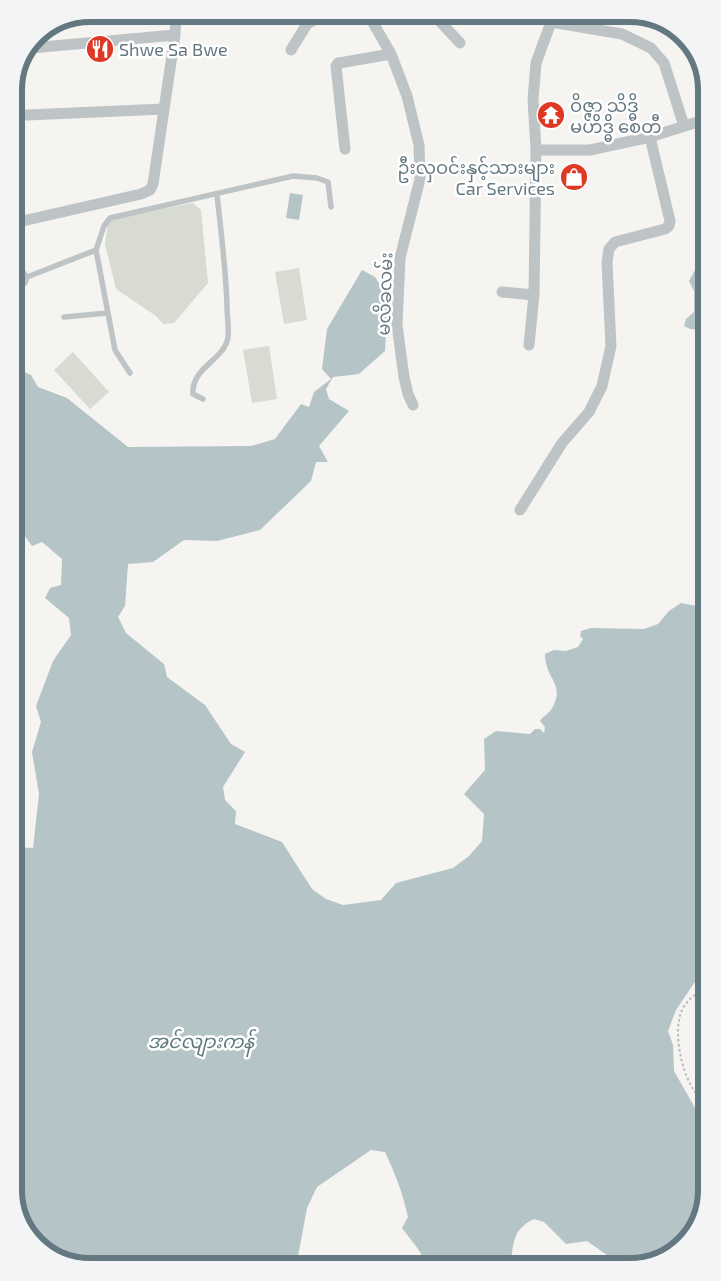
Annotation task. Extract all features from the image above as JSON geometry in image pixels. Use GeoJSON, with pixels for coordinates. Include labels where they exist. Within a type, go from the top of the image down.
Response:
{"type":"FeatureCollection","features":[{"type":"Feature","properties":{"kind":"street"},"geometry":{"type":"LineString","coordinates":[[23,221],[141,194],[150,190],[153,184],[176,22]]}},
{"type":"Feature","properties":{"kind":"street"},"geometry":{"type":"LineString","coordinates":[[291,50],[310,22]]}},
{"type":"Feature","properties":{"kind":"street","name":"မလိခလမ်း"},"geometry":{"type":"LineString","coordinates":[[373,23],[391,54],[407,96],[419,145],[420,179],[400,258],[397,325],[404,377],[413,405]]}},
{"type":"Feature","properties":{"kind":"street"},"geometry":{"type":"LineString","coordinates":[[441,23],[460,43]]}},
{"type":"Feature","properties":{"kind":"street"},"geometry":{"type":"LineString","coordinates":[[529,345],[534,295],[536,150],[533,100],[536,63],[551,23]]}},
{"type":"Feature","properties":{"kind":"street"},"geometry":{"type":"LineString","coordinates":[[574,23],[622,34],[652,48],[664,63],[684,126]]}},
{"type":"Feature","properties":{"kind":"street"},"geometry":{"type":"LineString","coordinates":[[38,47],[175,35]]}},
{"type":"Feature","properties":{"kind":"street"},"geometry":{"type":"LineString","coordinates":[[345,149],[336,66],[338,63],[391,54]]}},
{"type":"Feature","properties":{"kind":"street"},"geometry":{"type":"LineString","coordinates":[[27,115],[164,109]]}},
{"type":"Feature","properties":{"kind":"street"},"geometry":{"type":"LineString","coordinates":[[536,150],[590,150],[650,137],[698,122]]}},
{"type":"Feature","properties":{"kind":"street"},"geometry":{"type":"LineString","coordinates":[[520,510],[562,443],[589,412],[602,386],[611,346],[607,262],[609,249],[615,242],[665,229],[669,226],[670,221],[650,137]]}},
{"type":"Feature","properties":{"kind":"street"},"geometry":{"type":"LineString","coordinates":[[502,292],[534,295]]}},
{"type":"Feature","properties":{"kind":"lane"},"geometry":{"type":"LineString","coordinates":[[130,373],[115,350],[96,250],[104,226],[110,218],[294,176],[317,178],[328,182],[331,207]]}},
{"type":"Feature","properties":{"kind":"lane"},"geometry":{"type":"LineString","coordinates":[[204,399],[193,394],[192,384],[222,349],[228,339],[226,271],[217,195]]}},
{"type":"Feature","properties":{"kind":"lane"},"geometry":{"type":"LineString","coordinates":[[27,276],[96,250]]}},
{"type":"Feature","properties":{"kind":"lane"},"geometry":{"type":"LineString","coordinates":[[23,271],[27,276]]}},
{"type":"Feature","properties":{"kind":"lane"},"geometry":{"type":"LineString","coordinates":[[23,284],[27,276]]}},
{"type":"Feature","properties":{"kind":"lane"},"geometry":{"type":"LineString","coordinates":[[64,317],[108,313]]}},
{"type":"Feature","properties":{"kind":"path"},"geometry":{"type":"LineString","coordinates":[[698,993],[690,999],[681,1011],[677,1033],[686,1078],[698,1097]]}},
{"type":"Feature","properties":{"kind":"shaded area"},"geometry":{"type":"Polygon","coordinates":[[[193,203],[201,210],[208,283],[174,323],[163,324],[156,316],[116,289],[105,244],[108,223],[115,218],[193,203]]]}},
{"type":"Feature","properties":{"kind":"shaded area"},"geometry":{"type":"Polygon","coordinates":[[[299,268],[307,320],[284,324],[275,272],[299,268]]]}},
{"type":"Feature","properties":{"kind":"shaded area"},"geometry":{"type":"Polygon","coordinates":[[[269,346],[277,399],[252,403],[243,350],[269,346]]]}},
{"type":"Feature","properties":{"kind":"shaded area"},"geometry":{"type":"Polygon","coordinates":[[[73,352],[109,392],[90,409],[54,370],[73,352]]]}},
{"type":"Feature","properties":{"kind":"water"},"geometry":{"type":"Polygon","coordinates":[[[290,193],[303,195],[299,220],[286,218],[290,193]]]}},
{"type":"Feature","properties":{"kind":"water"},"geometry":{"type":"Polygon","coordinates":[[[698,266],[698,330],[684,326],[686,319],[694,312],[694,291],[689,281],[698,266]]]}},
{"type":"Feature","properties":{"kind":"water","name":"အင်လျားကန်"},"geometry":{"type":"Polygon","coordinates":[[[362,270],[375,277],[388,297],[385,351],[359,374],[333,377],[326,389],[329,399],[349,411],[319,446],[328,462],[316,462],[311,481],[260,530],[217,541],[184,540],[153,562],[128,564],[125,606],[118,617],[126,633],[164,664],[167,677],[205,705],[231,744],[245,752],[223,787],[225,800],[236,811],[235,824],[282,842],[312,889],[326,899],[343,905],[381,900],[396,883],[453,868],[469,856],[482,841],[484,814],[464,794],[485,770],[484,739],[496,731],[530,734],[535,729],[540,729],[544,733],[545,727],[540,721],[551,710],[557,694],[548,670],[545,654],[554,650],[566,651],[578,647],[583,639],[580,636],[581,631],[591,628],[644,629],[658,624],[669,611],[681,603],[698,606],[698,977],[676,1010],[668,1031],[673,1045],[674,1071],[698,1113],[698,1191],[697,1204],[692,1221],[675,1242],[661,1252],[640,1258],[611,1258],[587,1241],[566,1244],[544,1222],[534,1219],[517,1233],[511,1258],[424,1258],[402,1228],[408,1217],[404,1200],[385,1152],[371,1150],[317,1187],[307,1208],[298,1258],[77,1257],[60,1252],[46,1242],[29,1221],[22,1191],[22,847],[33,848],[39,794],[32,752],[41,722],[36,706],[53,661],[71,635],[69,618],[45,598],[50,588],[61,585],[62,559],[42,542],[32,546],[23,533],[23,371],[31,375],[38,387],[67,398],[128,447],[251,446],[275,439],[301,404],[309,407],[314,392],[331,379],[322,369],[327,329],[362,270]]]}},
{"type":"Feature","properties":{"kind":"place","name":"Shwe Sa Bwe"},"geometry":{"type":"Point","coordinates":[100,49]}},
{"type":"Feature","properties":{"kind":"place","name":"ဝိဇ္ဇာ သိဒ္ဓိ မဟိဒ္ဓိ စေတီ"},"geometry":{"type":"Point","coordinates":[551,115]}},
{"type":"Feature","properties":{"kind":"place","name":"ဦးလှဝင်းနှင့်သားများ Car Services"},"geometry":{"type":"Point","coordinates":[574,177]}}]}
